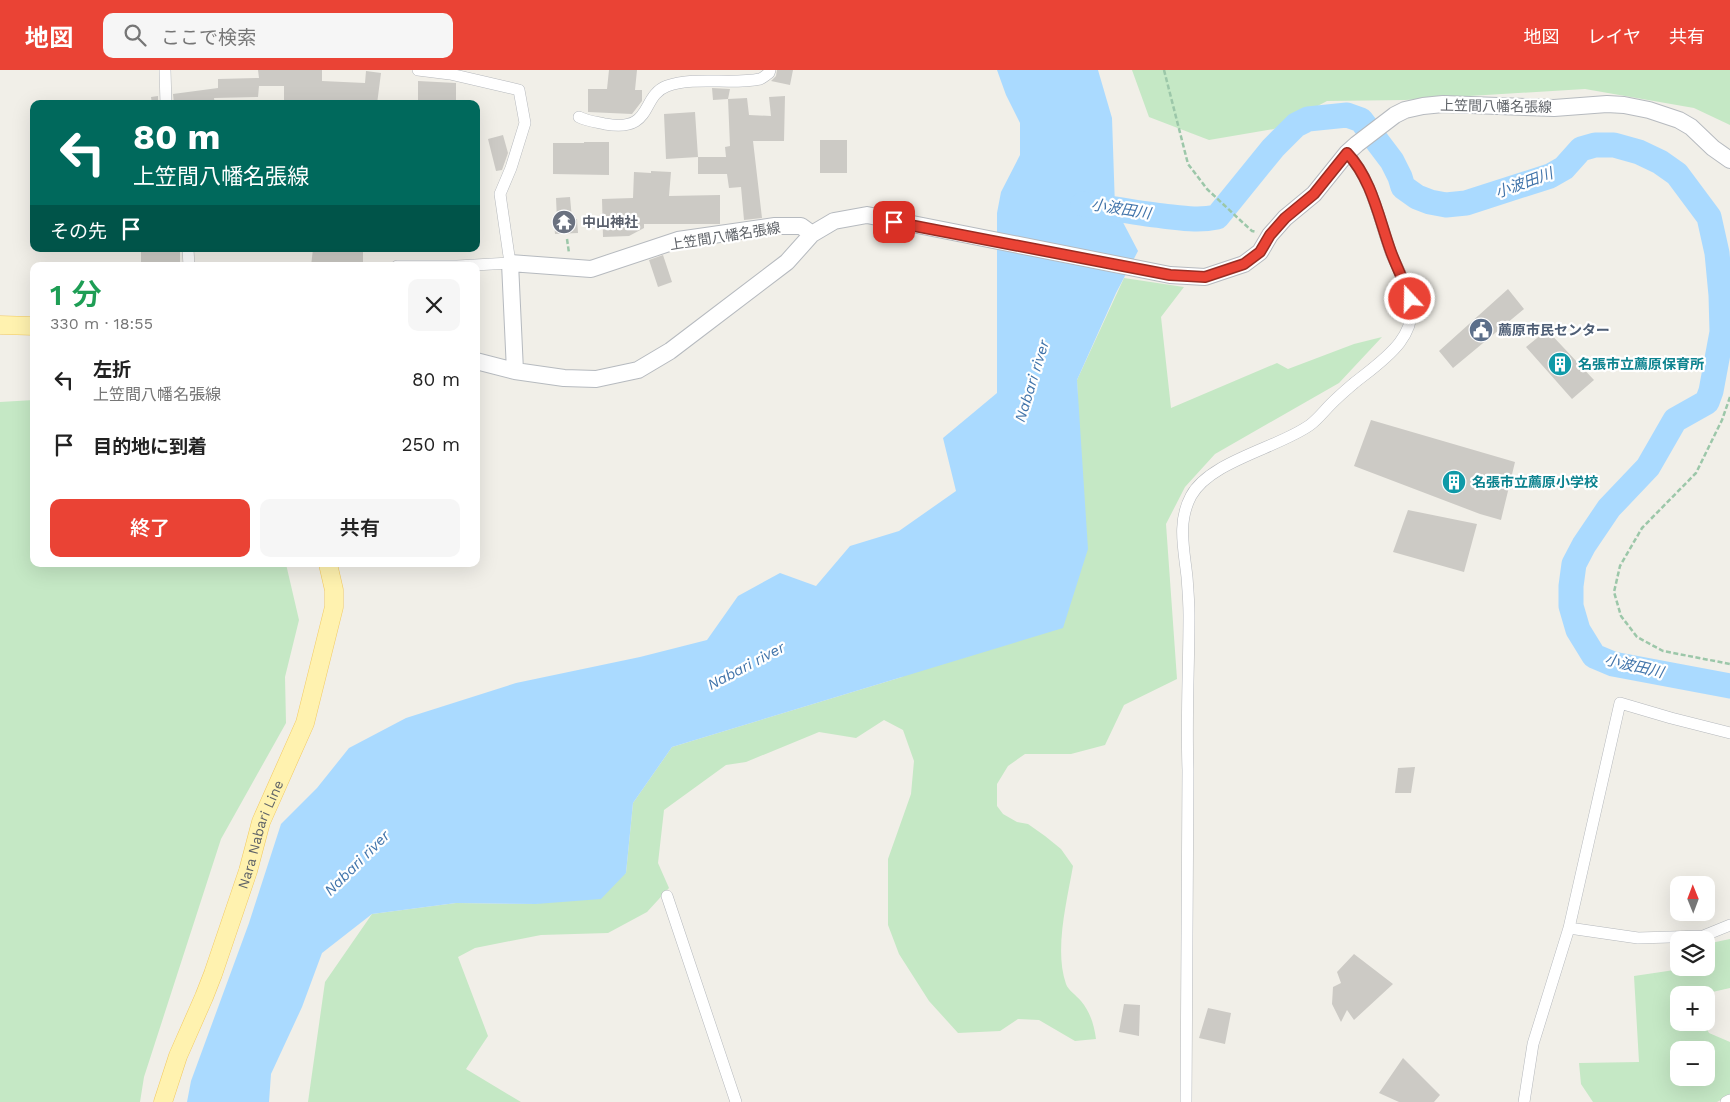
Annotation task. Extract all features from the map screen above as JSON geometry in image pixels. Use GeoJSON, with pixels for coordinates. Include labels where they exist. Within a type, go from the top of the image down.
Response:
{"type":"FeatureCollection","features":[{"type":"Feature","properties":{"kind":"main road","name":"上笠間八幡名張線"},"geometry":{"type":"LineString","coordinates":[[480,362],[515,371],[564,378],[596,379],[638,370],[670,351],[787,262],[812,234],[834,221],[867,215],[908,225],[1170,275],[1205,277],[1244,264],[1260,252],[1270,235],[1288,215],[1314,194],[1352,149],[1385,121],[1405,110],[1423,106],[1443,104],[1554,108],[1606,104],[1624,105],[1649,110],[1679,120],[1691,127],[1713,148],[1730,160]]}},
{"type":"Feature","properties":{"kind":"main road","name":"上笠間八幡名張線"},"geometry":{"type":"LineString","coordinates":[[510,262],[591,269],[678,240],[776,226],[801,226],[812,234]]}},
{"type":"Feature","properties":{"kind":"main road"},"geometry":{"type":"LineString","coordinates":[[510,262],[515,371]]}},
{"type":"Feature","properties":{"kind":"main road"},"geometry":{"type":"LineString","coordinates":[[0,325],[30,326]]}},
{"type":"Feature","properties":{"kind":"main road","name":"Nara Nabari Line"},"geometry":{"type":"LineString","coordinates":[[163,1102],[178,1056],[204,997],[248,871],[261,822],[305,723],[334,607],[334,590],[329,567]]}},
{"type":"Feature","properties":{"kind":"street"},"geometry":{"type":"LineString","coordinates":[[165,70],[166,100]]}},
{"type":"Feature","properties":{"kind":"street"},"geometry":{"type":"LineString","coordinates":[[418,70],[450,74],[519,90],[525,123],[511,168],[500,194],[510,262],[480,264]]}},
{"type":"Feature","properties":{"kind":"street"},"geometry":{"type":"LineString","coordinates":[[579,116],[584,120],[618,126],[636,122],[644,114],[658,90],[669,85],[716,80],[762,79],[770,70]]}},
{"type":"Feature","properties":{"kind":"street"},"geometry":{"type":"LineString","coordinates":[[1186,1102],[1188,770],[1186,716],[1189,615],[1182,524],[1192,494],[1207,478],[1228,465],[1309,426],[1353,384],[1386,358],[1405,335],[1410,324],[1412,312],[1410,299],[1368,187],[1355,162],[1352,149]]}},
{"type":"Feature","properties":{"kind":"street"},"geometry":{"type":"LineString","coordinates":[[1524,1102],[1533,1044],[1569,928],[1620,703],[1730,733]]}},
{"type":"Feature","properties":{"kind":"street"},"geometry":{"type":"LineString","coordinates":[[667,896],[736,1102]]}},
{"type":"Feature","properties":{"kind":"street"},"geometry":{"type":"LineString","coordinates":[[1569,928],[1638,938],[1703,936],[1730,925]]}},
{"type":"Feature","properties":{"kind":"street"},"geometry":{"type":"LineString","coordinates":[[1726,1102],[1730,1100]]}},
{"type":"Feature","properties":{"kind":"path"},"geometry":{"type":"LineString","coordinates":[[1164,70],[1188,164],[1207,189],[1252,231],[1270,235]]}},
{"type":"Feature","properties":{"kind":"path"},"geometry":{"type":"LineString","coordinates":[[1730,397],[1722,420],[1696,473],[1642,528],[1620,566],[1614,592],[1620,616],[1638,636],[1663,651],[1730,664]]}},
{"type":"Feature","properties":{"kind":"green space"},"geometry":{"type":"Polygon","coordinates":[[[1132,70],[1730,70],[1730,125],[1694,108],[1585,89],[1405,100],[1327,101],[1274,129],[1209,140],[1149,117],[1132,70]]]}},
{"type":"Feature","properties":{"kind":"green space"},"geometry":{"type":"Polygon","coordinates":[[[1124,278],[1184,287],[1161,317],[1171,408],[1277,363],[1288,369],[1354,344],[1382,337],[1339,383],[1215,454],[1185,487],[1166,524],[1177,679],[1124,705],[1105,745],[1071,754],[1025,754],[1008,766],[997,784],[997,806],[1003,814],[1017,822],[1028,824],[1045,836],[1061,849],[1073,866],[1063,925],[1061,956],[1066,984],[1081,1001],[1089,1014],[1096,1039],[1075,1041],[1039,1020],[1018,1019],[1000,1031],[958,1033],[929,1001],[899,954],[888,925],[888,859],[911,794],[914,761],[903,730],[884,720],[856,738],[819,732],[746,762],[726,765],[664,810],[658,863],[669,888],[647,912],[608,933],[541,935],[475,948],[458,957],[488,1036],[466,1069],[521,1102],[308,1102],[325,982],[372,914],[456,903],[536,904],[626,873],[633,803],[672,747],[902,677],[1078,408],[1077,380],[1124,278]]]}},
{"type":"Feature","properties":{"kind":"green space"},"geometry":{"type":"Polygon","coordinates":[[[30,400],[30,567],[287,567],[299,620],[285,677],[286,723],[221,839],[144,1077],[140,1102],[0,1102],[0,402],[30,400]]]}},
{"type":"Feature","properties":{"kind":"green space"},"geometry":{"type":"Polygon","coordinates":[[[1730,939],[1730,988],[1715,991],[1715,986],[1670,986],[1670,1031],[1708,1031],[1730,1042],[1730,1095],[1717,1102],[1593,1102],[1581,1084],[1579,1063],[1639,1062],[1634,976],[1670,971],[1670,976],[1715,976],[1715,942],[1730,939]]]}},
{"type":"Feature","properties":{"kind":"water","name":"Nabari river"},"geometry":{"type":"Polygon","coordinates":[[[997,70],[1098,70],[1112,118],[1115,207],[1138,251],[1116,293],[1077,380],[1088,549],[1063,628],[672,747],[633,803],[626,873],[601,899],[536,904],[456,903],[372,914],[322,953],[302,1007],[271,1074],[269,1102],[187,1102],[191,1081],[249,923],[281,824],[317,788],[349,748],[406,718],[516,683],[640,657],[707,640],[738,596],[780,573],[816,586],[850,546],[899,531],[956,491],[943,438],[997,393],[997,213],[1001,192],[1020,155],[1020,123],[1006,95],[997,70]]]}},
{"type":"Feature","properties":{"kind":"building"},"geometry":{"type":"Polygon","coordinates":[[[258,70],[322,70],[322,81],[365,83],[366,71],[381,73],[378,100],[284,100],[284,86],[259,86],[258,97],[174,100],[173,94],[218,88],[218,79],[259,78],[258,70]]]}},
{"type":"Feature","properties":{"kind":"building"},"geometry":{"type":"Polygon","coordinates":[[[609,70],[637,70],[635,90],[642,90],[642,101],[632,114],[588,112],[588,89],[607,89],[609,70]]]}},
{"type":"Feature","properties":{"kind":"building"},"geometry":{"type":"Polygon","coordinates":[[[777,70],[793,70],[790,85],[771,81],[776,76],[777,70]]]}},
{"type":"Feature","properties":{"kind":"building"},"geometry":{"type":"Polygon","coordinates":[[[418,81],[456,83],[456,100],[418,100],[418,81]]]}},
{"type":"Feature","properties":{"kind":"building"},"geometry":{"type":"Polygon","coordinates":[[[712,88],[730,89],[728,99],[713,100],[712,88]]]}},
{"type":"Feature","properties":{"kind":"building"},"geometry":{"type":"Polygon","coordinates":[[[158,96],[158,100],[151,100],[151,97],[158,96]]]}},
{"type":"Feature","properties":{"kind":"building"},"geometry":{"type":"Polygon","coordinates":[[[785,96],[784,141],[753,141],[762,218],[744,220],[741,187],[729,188],[727,174],[698,174],[698,157],[726,157],[725,147],[730,146],[728,99],[747,98],[749,115],[771,116],[769,97],[785,96]]]}},
{"type":"Feature","properties":{"kind":"building"},"geometry":{"type":"Polygon","coordinates":[[[695,112],[698,157],[666,159],[664,114],[695,112]]]}},
{"type":"Feature","properties":{"kind":"building"},"geometry":{"type":"Polygon","coordinates":[[[503,135],[508,153],[502,170],[496,171],[488,139],[503,135]]]}},
{"type":"Feature","properties":{"kind":"building"},"geometry":{"type":"Polygon","coordinates":[[[820,140],[847,140],[847,173],[820,173],[820,140]]]}},
{"type":"Feature","properties":{"kind":"building"},"geometry":{"type":"Polygon","coordinates":[[[609,142],[609,175],[553,174],[553,143],[609,142]]]}},
{"type":"Feature","properties":{"kind":"building"},"geometry":{"type":"Polygon","coordinates":[[[651,171],[671,172],[669,196],[720,195],[720,224],[644,224],[644,228],[629,236],[603,237],[602,199],[633,198],[634,172],[651,173],[651,171]]]}},
{"type":"Feature","properties":{"kind":"building"},"geometry":{"type":"Polygon","coordinates":[[[570,197],[572,219],[577,219],[578,233],[555,234],[554,220],[557,220],[556,198],[570,197]]]}},
{"type":"Feature","properties":{"kind":"building"},"geometry":{"type":"Polygon","coordinates":[[[141,252],[180,252],[180,262],[141,262],[141,252]]]}},
{"type":"Feature","properties":{"kind":"building"},"geometry":{"type":"Polygon","coordinates":[[[313,252],[363,252],[363,262],[311,262],[313,252]]]}},
{"type":"Feature","properties":{"kind":"building"},"geometry":{"type":"Polygon","coordinates":[[[663,255],[672,282],[658,287],[649,260],[663,255]]]}},
{"type":"Feature","properties":{"kind":"building","name":"薦原市民センター"},"geometry":{"type":"Polygon","coordinates":[[[1508,289],[1524,309],[1453,368],[1439,351],[1508,289]]]}},
{"type":"Feature","properties":{"kind":"building","name":"名張市立薦原保育所"},"geometry":{"type":"Polygon","coordinates":[[[1547,330],[1594,380],[1572,399],[1526,347],[1547,330]]]}},
{"type":"Feature","properties":{"kind":"building","name":"名張市立薦原小学校"},"geometry":{"type":"Polygon","coordinates":[[[1371,420],[1515,462],[1501,520],[1480,514],[1354,466],[1371,420]]]}},
{"type":"Feature","properties":{"kind":"building"},"geometry":{"type":"Polygon","coordinates":[[[1408,510],[1477,524],[1464,572],[1393,552],[1408,510]]]}},
{"type":"Feature","properties":{"kind":"building"},"geometry":{"type":"Polygon","coordinates":[[[1415,767],[1411,793],[1395,793],[1398,768],[1415,767]]]}},
{"type":"Feature","properties":{"kind":"building"},"geometry":{"type":"Polygon","coordinates":[[[1354,954],[1393,984],[1354,1020],[1347,1010],[1341,1022],[1332,1004],[1333,987],[1341,983],[1337,972],[1354,954]]]}},
{"type":"Feature","properties":{"kind":"building"},"geometry":{"type":"Polygon","coordinates":[[[1124,1004],[1140,1005],[1139,1036],[1119,1032],[1124,1004]]]}},
{"type":"Feature","properties":{"kind":"building"},"geometry":{"type":"Polygon","coordinates":[[[1208,1008],[1231,1013],[1225,1044],[1199,1038],[1208,1008]]]}},
{"type":"Feature","properties":{"kind":"building"},"geometry":{"type":"Polygon","coordinates":[[[1403,1058],[1440,1095],[1434,1102],[1399,1102],[1379,1093],[1403,1058]]]}},
{"type":"Feature","properties":{"kind":"waterway","name":"小波田川"},"geometry":{"type":"LineString","coordinates":[[1083,204],[1183,218],[1203,219],[1217,217],[1273,148],[1296,125],[1308,119],[1347,115],[1361,120],[1392,161],[1403,187],[1417,197],[1446,205],[1466,203],[1550,176],[1564,168],[1581,149],[1595,145],[1614,145],[1639,152],[1660,162],[1677,174],[1709,217],[1717,253],[1722,332],[1711,391],[1707,402],[1675,420],[1648,467],[1609,508],[1584,545],[1574,564],[1571,606],[1578,630],[1594,656],[1613,664],[1730,686]]}},
{"type":"Feature","properties":{"kind":"place","name":"中山神社"},"geometry":{"type":"Point","coordinates":[564,222]}},
{"type":"Feature","properties":{"kind":"place","name":"薦原市民センター"},"geometry":{"type":"Point","coordinates":[1481,330]}},
{"type":"Feature","properties":{"kind":"place","name":"名張市立薦原保育所"},"geometry":{"type":"Point","coordinates":[1560,364]}},
{"type":"Feature","properties":{"kind":"place","name":"名張市立薦原小学校"},"geometry":{"type":"Point","coordinates":[1454,482]}},
{"type":"Feature","properties":{"kind":"route"},"geometry":{"type":"LineString","coordinates":[[894,222],[1170,275],[1205,277],[1244,264],[1260,252],[1270,235],[1292,211],[1314,194],[1347,153],[1355,162],[1368,187],[1410,299]]}}]}
